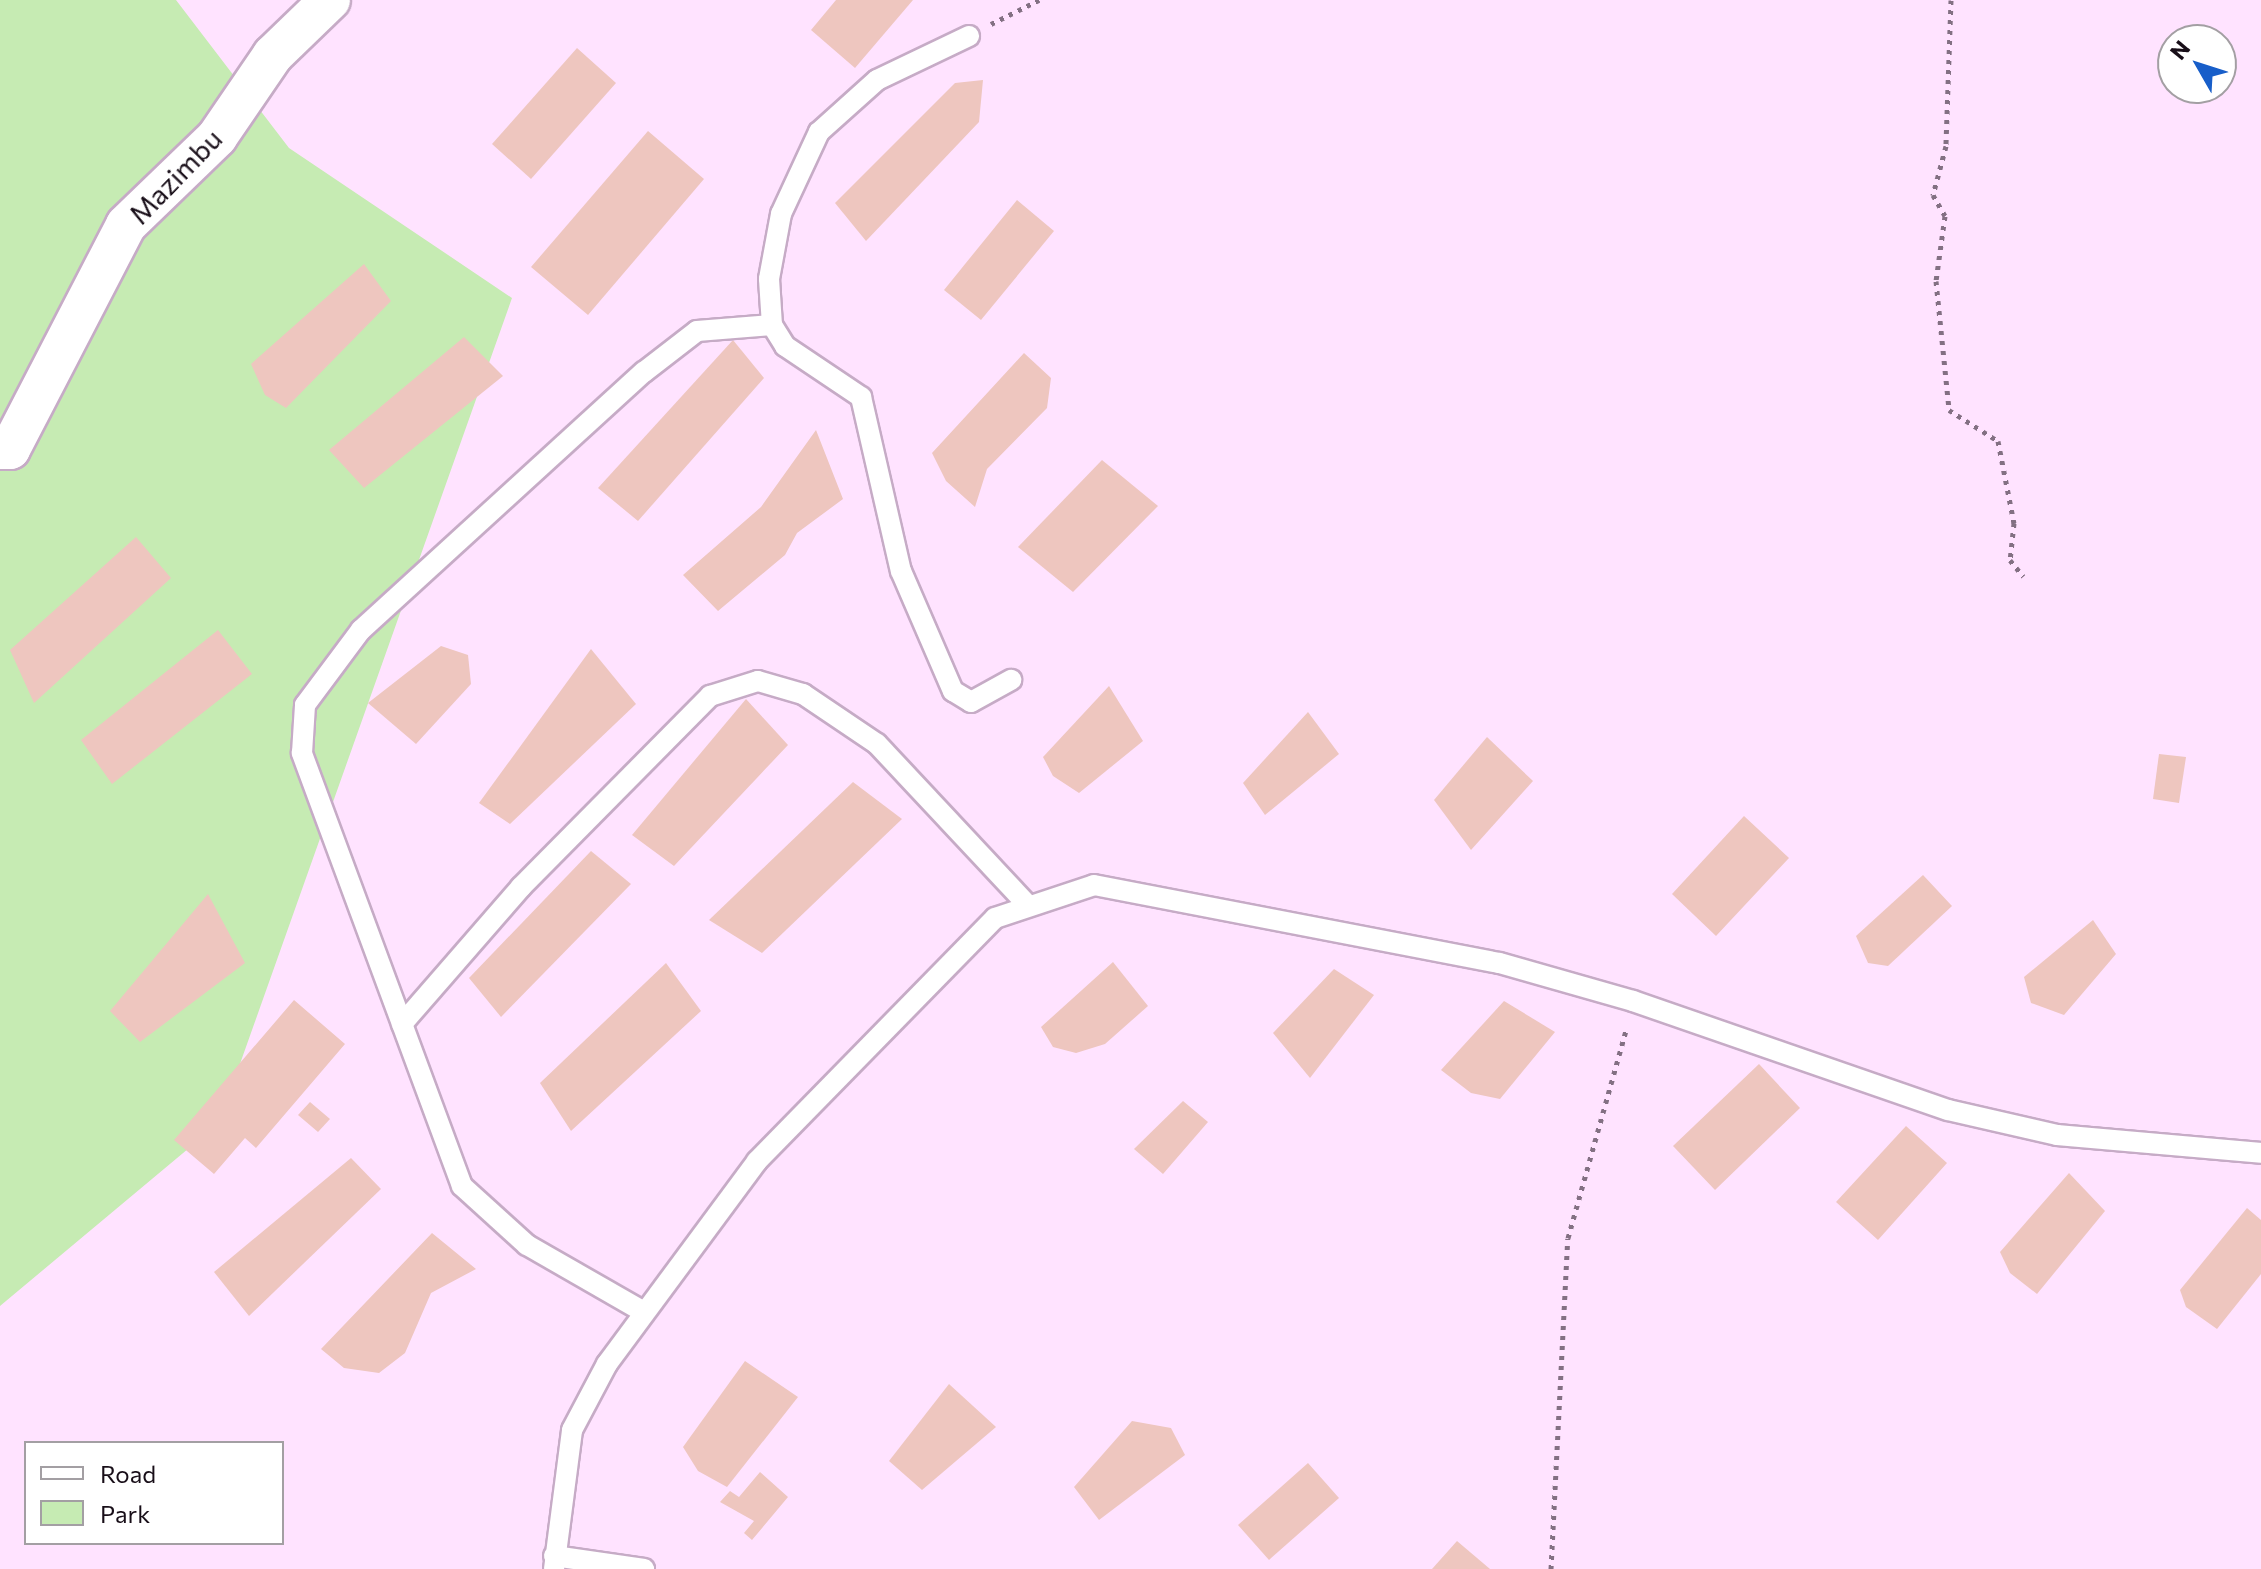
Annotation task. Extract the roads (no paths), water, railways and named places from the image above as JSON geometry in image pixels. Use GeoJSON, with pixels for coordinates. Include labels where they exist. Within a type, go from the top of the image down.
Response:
{"type":"FeatureCollection","features":[{"type":"Feature","properties":{"kind":"street","name":"Mazimbu"},"geometry":{"type":"LineString","coordinates":[[0,449],[10,449],[126,225],[217,137],[273,55],[330,0]]}},
{"type":"Feature","properties":{"kind":"lane"},"geometry":{"type":"LineString","coordinates":[[969,36],[877,80],[819,132],[781,214],[769,279],[772,325],[808,367],[861,397],[901,571],[960,701],[1011,680]]}},
{"type":"Feature","properties":{"kind":"lane"},"geometry":{"type":"LineString","coordinates":[[644,1312],[527,1245],[462,1186],[302,753],[305,705],[361,630],[644,372],[697,331],[772,325]]}},
{"type":"Feature","properties":{"kind":"lane"},"geometry":{"type":"LineString","coordinates":[[402,1024],[521,887],[710,696],[758,681],[803,694],[877,744],[1025,902]]}},
{"type":"Feature","properties":{"kind":"lane"},"geometry":{"type":"LineString","coordinates":[[644,1569],[554,1562],[572,1430],[644,1312],[757,1161],[995,918],[1025,902],[1094,885],[1167,896],[1500,963],[1633,1001],[1948,1110],[2057,1135],[2261,1153]]}}]}
